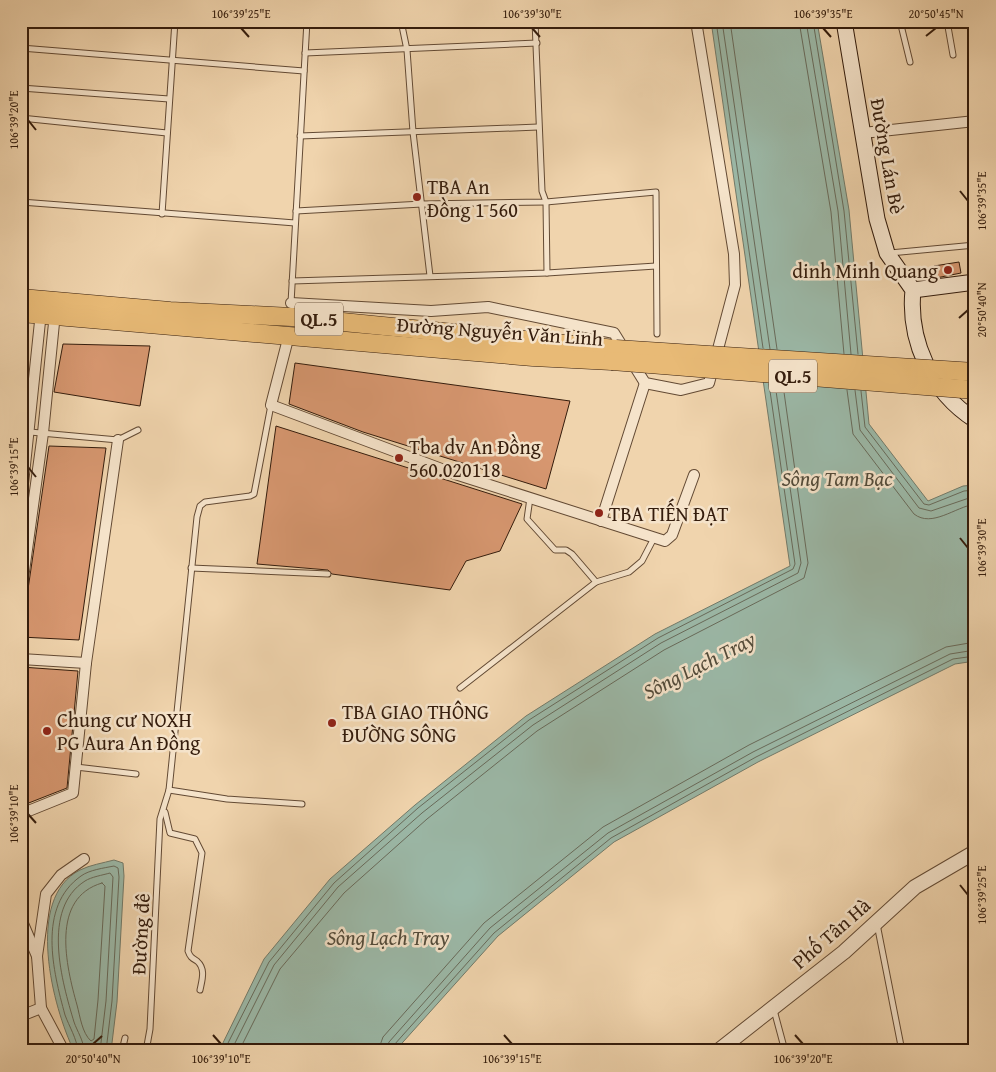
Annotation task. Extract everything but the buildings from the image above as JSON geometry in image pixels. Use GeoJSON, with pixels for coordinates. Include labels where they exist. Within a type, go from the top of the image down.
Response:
{"type":"FeatureCollection","features":[{"type":"Feature","properties":{"kind":"highway","name":"Đường Nguyễn Văn Linh"},"geometry":{"type":"LineString","coordinates":[[21,298],[48,309],[289,335],[533,357],[614,355],[975,372]]}},
{"type":"Feature","properties":{"kind":"highway","name":"Đường Nguyễn Văn Linh"},"geometry":{"type":"LineString","coordinates":[[21,313],[48,309],[291,310],[614,355],[975,390]]}},
{"type":"Feature","properties":{"kind":"main road","name":"Đường Lán Bè"},"geometry":{"type":"LineString","coordinates":[[844,21],[878,219],[887,253],[913,290]]}},
{"type":"Feature","properties":{"kind":"main road"},"geometry":{"type":"LineString","coordinates":[[975,282],[913,290],[911,308],[921,358],[934,379],[954,404],[975,420]]}},
{"type":"Feature","properties":{"kind":"street"},"geometry":{"type":"LineString","coordinates":[[291,310],[432,311],[488,307],[614,333],[645,383],[681,390],[709,383],[735,285],[734,254],[696,21]]}},
{"type":"Feature","properties":{"kind":"street"},"geometry":{"type":"LineString","coordinates":[[863,134],[975,121]]}},
{"type":"Feature","properties":{"kind":"street"},"geometry":{"type":"LineString","coordinates":[[21,504],[48,309]]}},
{"type":"Feature","properties":{"kind":"street"},"geometry":{"type":"LineString","coordinates":[[21,593],[43,433],[48,309]]}},
{"type":"Feature","properties":{"kind":"street"},"geometry":{"type":"LineString","coordinates":[[289,335],[271,405],[455,474],[665,541],[672,535],[694,475]]}},
{"type":"Feature","properties":{"kind":"street"},"geometry":{"type":"LineString","coordinates":[[601,521],[645,383]]}},
{"type":"Feature","properties":{"kind":"street"},"geometry":{"type":"LineString","coordinates":[[21,814],[73,793],[86,663],[118,440]]}},
{"type":"Feature","properties":{"kind":"street"},"geometry":{"type":"LineString","coordinates":[[21,659],[86,663]]}},
{"type":"Feature","properties":{"kind":"street","name":"Phố Tân Hà"},"geometry":{"type":"LineString","coordinates":[[718,1051],[844,952],[915,887],[975,852]]}},
{"type":"Feature","properties":{"kind":"street"},"geometry":{"type":"LineString","coordinates":[[64,1051],[41,1008],[37,956],[46,894],[61,875],[84,859]]}},
{"type":"Feature","properties":{"kind":"street"},"geometry":{"type":"LineString","coordinates":[[21,919],[37,956]]}},
{"type":"Feature","properties":{"kind":"street"},"geometry":{"type":"LineString","coordinates":[[21,1016],[41,1008]]}},
{"type":"Feature","properties":{"kind":"lane"},"geometry":{"type":"LineString","coordinates":[[162,214],[174,21]]}},
{"type":"Feature","properties":{"kind":"lane"},"geometry":{"type":"LineString","coordinates":[[291,310],[307,21]]}},
{"type":"Feature","properties":{"kind":"lane"},"geometry":{"type":"LineString","coordinates":[[401,21],[407,50],[413,132],[430,276]]}},
{"type":"Feature","properties":{"kind":"lane"},"geometry":{"type":"LineString","coordinates":[[535,21],[538,42],[538,127],[542,191],[546,202],[547,273]]}},
{"type":"Feature","properties":{"kind":"lane"},"geometry":{"type":"LineString","coordinates":[[900,21],[910,62]]}},
{"type":"Feature","properties":{"kind":"lane"},"geometry":{"type":"LineString","coordinates":[[947,21],[953,55]]}},
{"type":"Feature","properties":{"kind":"lane"},"geometry":{"type":"LineString","coordinates":[[305,53],[407,50],[538,42]]}},
{"type":"Feature","properties":{"kind":"lane"},"geometry":{"type":"LineString","coordinates":[[21,48],[304,71]]}},
{"type":"Feature","properties":{"kind":"lane"},"geometry":{"type":"LineString","coordinates":[[21,88],[169,99]]}},
{"type":"Feature","properties":{"kind":"lane"},"geometry":{"type":"LineString","coordinates":[[21,118],[167,133]]}},
{"type":"Feature","properties":{"kind":"lane"},"geometry":{"type":"LineString","coordinates":[[300,136],[538,127]]}},
{"type":"Feature","properties":{"kind":"lane"},"geometry":{"type":"LineString","coordinates":[[296,212],[422,204],[546,202],[656,192],[657,334]]}},
{"type":"Feature","properties":{"kind":"lane"},"geometry":{"type":"LineString","coordinates":[[21,202],[295,223]]}},
{"type":"Feature","properties":{"kind":"lane"},"geometry":{"type":"LineString","coordinates":[[887,253],[975,245]]}},
{"type":"Feature","properties":{"kind":"lane"},"geometry":{"type":"LineString","coordinates":[[292,281],[547,273],[656,266]]}},
{"type":"Feature","properties":{"kind":"lane","name":"Đường đê"},"geometry":{"type":"LineString","coordinates":[[146,1051],[150,1029],[160,819],[169,790],[197,517],[200,506],[209,501],[250,496],[257,490],[271,405]]}},
{"type":"Feature","properties":{"kind":"lane"},"geometry":{"type":"LineString","coordinates":[[30,432],[118,440],[138,430]]}},
{"type":"Feature","properties":{"kind":"lane"},"geometry":{"type":"LineString","coordinates":[[530,498],[526,519],[555,550],[566,550],[572,554],[596,582]]}},
{"type":"Feature","properties":{"kind":"lane"},"geometry":{"type":"LineString","coordinates":[[21,504],[34,506]]}},
{"type":"Feature","properties":{"kind":"lane"},"geometry":{"type":"LineString","coordinates":[[460,688],[596,582],[629,572],[642,560],[654,538]]}},
{"type":"Feature","properties":{"kind":"lane"},"geometry":{"type":"LineString","coordinates":[[191,568],[328,574]]}},
{"type":"Feature","properties":{"kind":"lane"},"geometry":{"type":"LineString","coordinates":[[76,767],[136,774]]}},
{"type":"Feature","properties":{"kind":"lane"},"geometry":{"type":"LineString","coordinates":[[169,790],[227,799],[302,804]]}},
{"type":"Feature","properties":{"kind":"lane"},"geometry":{"type":"LineString","coordinates":[[164,809],[170,833],[195,839],[202,853],[188,952],[190,957],[201,966],[203,973],[200,990]]}},
{"type":"Feature","properties":{"kind":"lane"},"geometry":{"type":"LineString","coordinates":[[876,921],[902,1051]]}},
{"type":"Feature","properties":{"kind":"lane"},"geometry":{"type":"LineString","coordinates":[[774,1008],[785,1051]]}},
{"type":"Feature","properties":{"kind":"lane"},"geometry":{"type":"LineString","coordinates":[[122,1051],[125,1038]]}},
{"type":"Feature","properties":{"kind":"water","name":"Sông Lạch Tray"},"geometry":{"type":"Polygon","coordinates":[[[711,21],[817,21],[849,210],[869,424],[928,501],[963,486],[975,485],[975,661],[955,664],[758,762],[614,842],[498,936],[395,1051],[219,1051],[264,959],[330,879],[415,805],[526,716],[655,634],[790,566],[711,21]]]}},
{"type":"Feature","properties":{"kind":"water"},"geometry":{"type":"Polygon","coordinates":[[[114,860],[123,863],[124,876],[117,1002],[111,1051],[74,1051],[58,1009],[52,982],[48,955],[48,928],[52,904],[63,884],[80,870],[114,860]]]}},
{"type":"Feature","properties":{"kind":"place","name":"TBA An Đồng 1 560"},"geometry":{"type":"Point","coordinates":[417,197]}},
{"type":"Feature","properties":{"kind":"place","name":"dinh Minh Quang"},"geometry":{"type":"Point","coordinates":[948,270]}},
{"type":"Feature","properties":{"kind":"place","name":"Tba dv An Đồng 560.020118"},"geometry":{"type":"Point","coordinates":[399,458]}},
{"type":"Feature","properties":{"kind":"place","name":"TBA TIẾN ĐẠT"},"geometry":{"type":"Point","coordinates":[599,513]}},
{"type":"Feature","properties":{"kind":"place","name":"TBA GIAO THÔNG ĐƯỜNG SÔNG"},"geometry":{"type":"Point","coordinates":[332,723]}},
{"type":"Feature","properties":{"kind":"place","name":"Chung cư NOXH PG Aura An Đồng"},"geometry":{"type":"Point","coordinates":[47,731]}},
{"type":"Feature","properties":{"kind":"water label","name":"Sông Tam Bạc"},"geometry":{"type":"Point","coordinates":[837,478]}}]}
